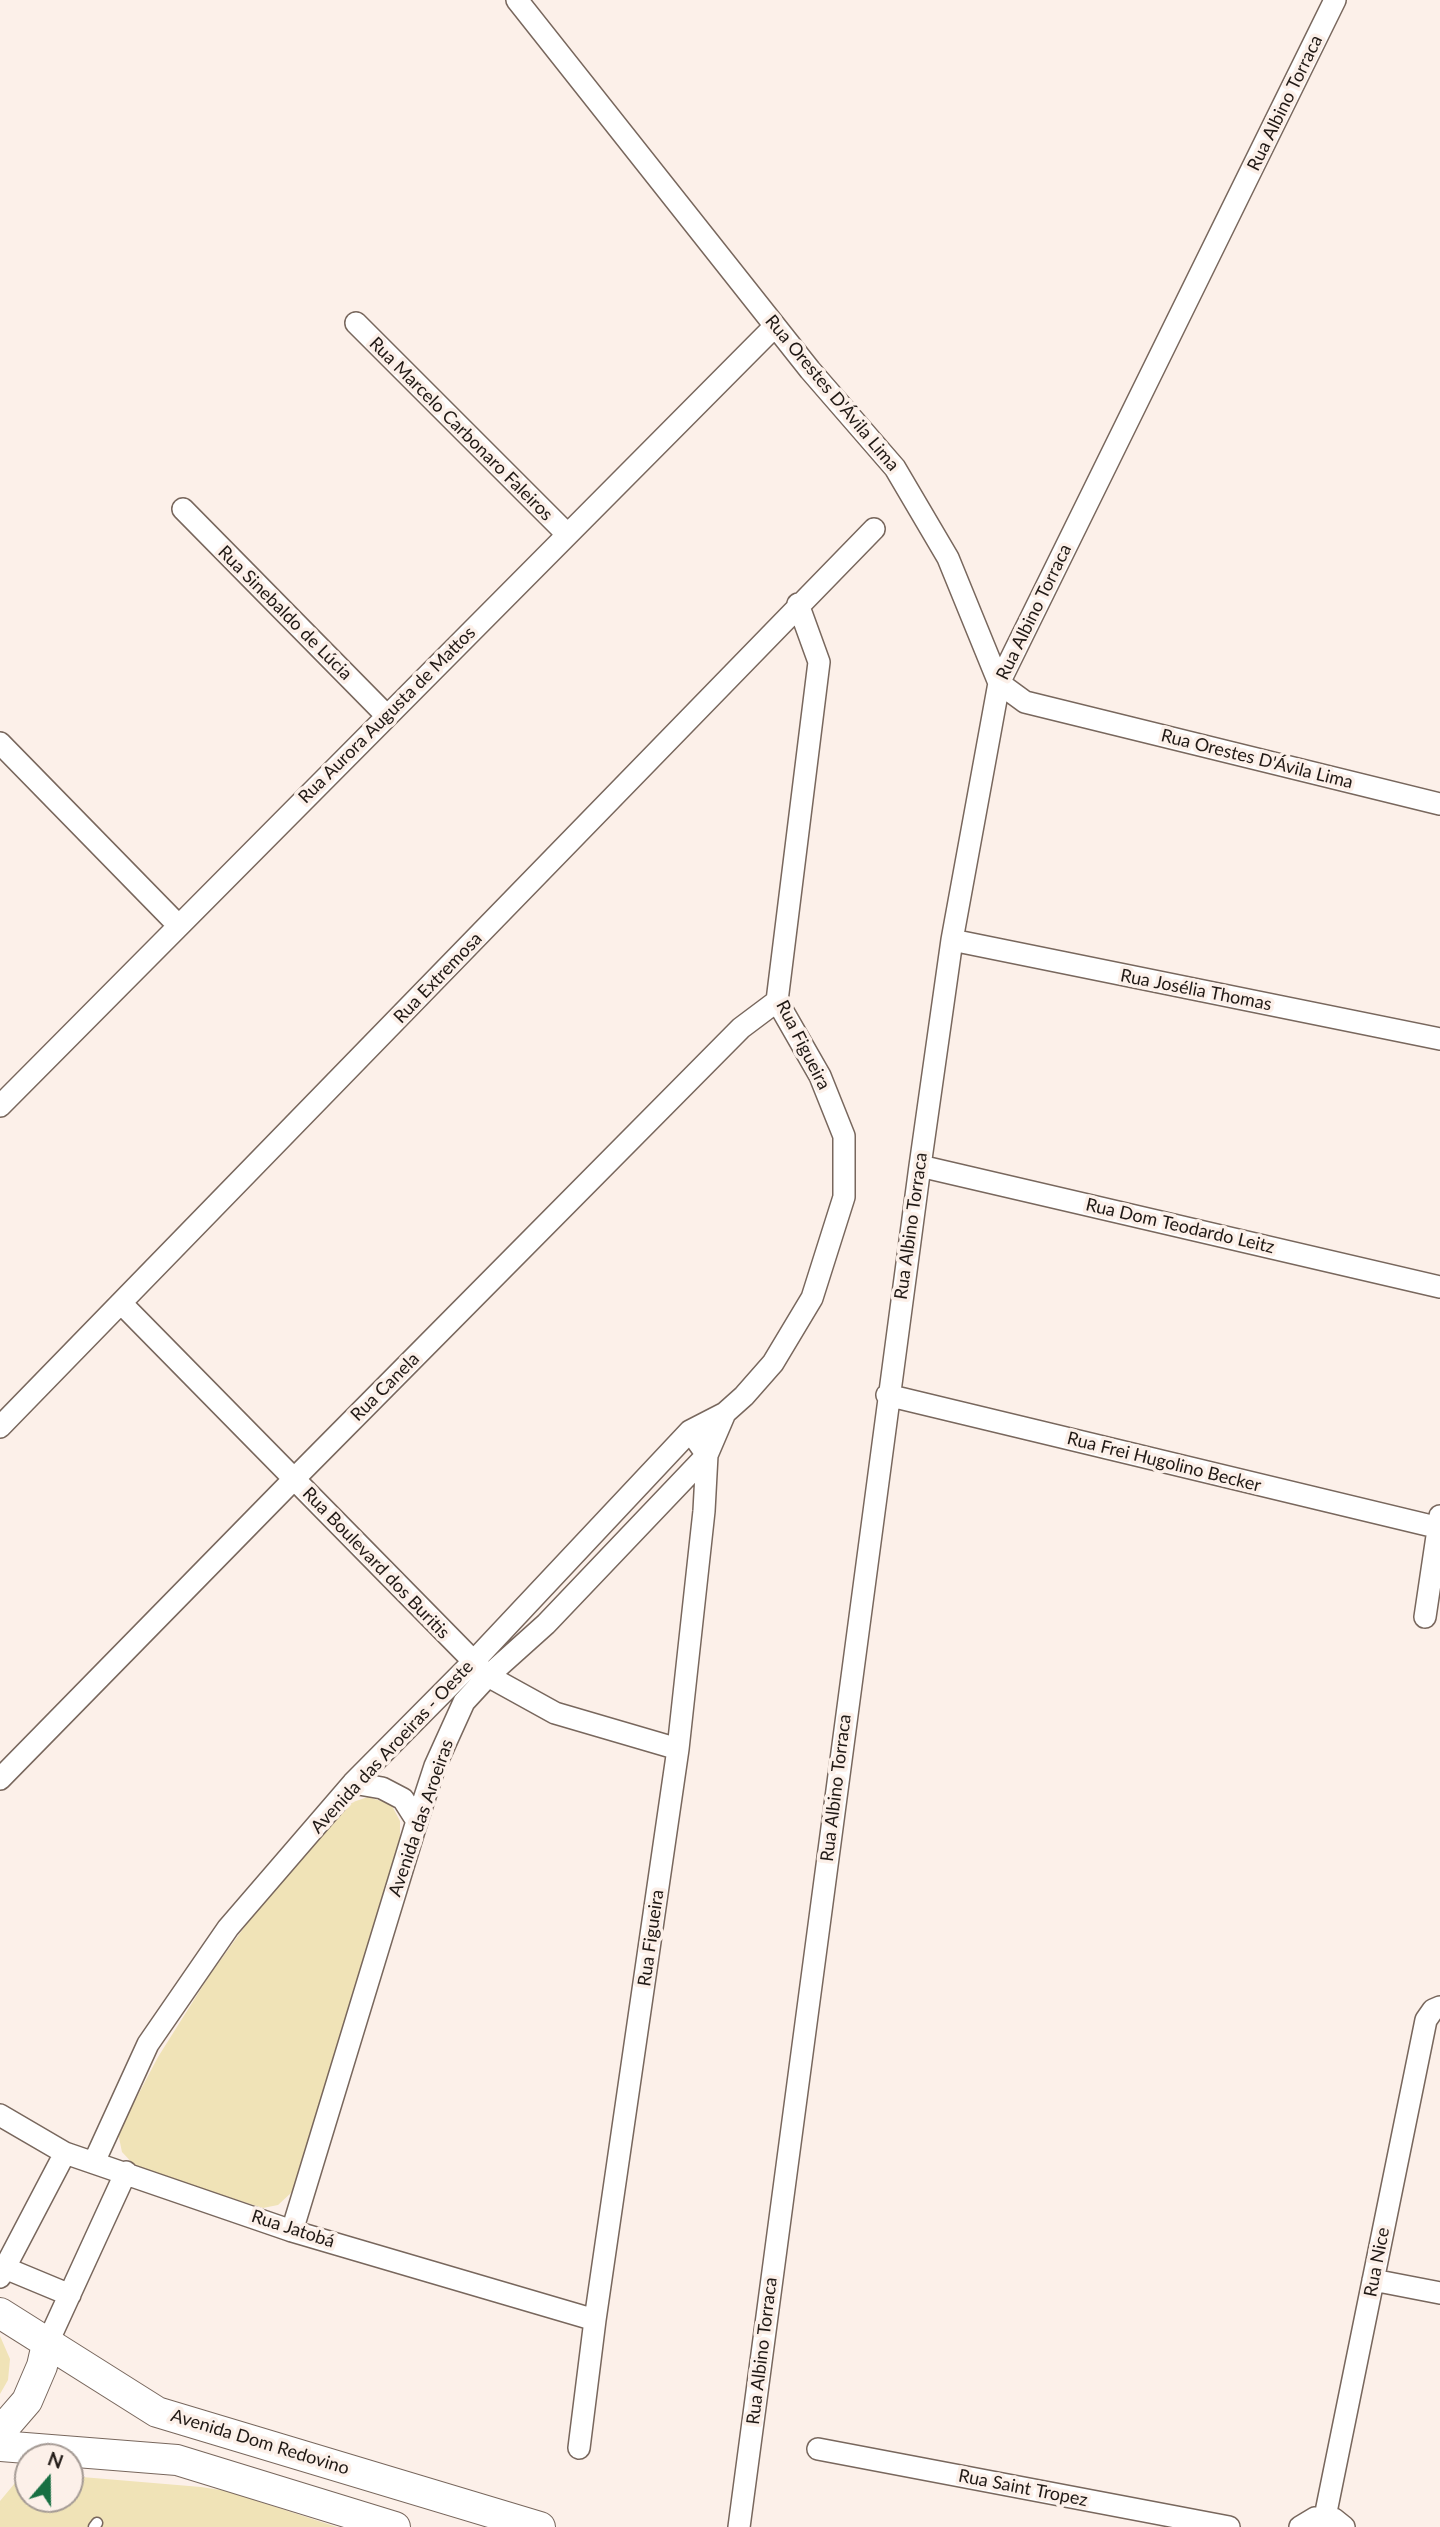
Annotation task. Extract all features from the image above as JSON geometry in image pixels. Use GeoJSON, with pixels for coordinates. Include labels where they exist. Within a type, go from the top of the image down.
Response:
{"type":"FeatureCollection","features":[{"type":"Feature","properties":{"kind":"street","name":"Rua Orestes D'Ávila Lima"},"geometry":{"type":"LineString","coordinates":[[517,0],[810,370],[895,468],[948,558],[999,683],[1025,702],[1440,804]]}},
{"type":"Feature","properties":{"kind":"street","name":"Rua Albino Torraca"},"geometry":{"type":"LineString","coordinates":[[738,2527],[887,1395],[952,940],[999,683],[1335,0]]}},
{"type":"Feature","properties":{"kind":"street","name":"Rua Marcelo Carbonaro Faleiros"},"geometry":{"type":"LineString","coordinates":[[356,323],[567,534]]}},
{"type":"Feature","properties":{"kind":"street","name":"Rua Aurora Augusta de Mattos"},"geometry":{"type":"LineString","coordinates":[[0,1106],[775,326]]}},
{"type":"Feature","properties":{"kind":"street","name":"Rua Sinebaldo de Lúcia"},"geometry":{"type":"LineString","coordinates":[[183,509],[387,716]]}},
{"type":"Feature","properties":{"kind":"street","name":"Rua Extremosa"},"geometry":{"type":"LineString","coordinates":[[0,1427],[586,827],[798,604],[874,529]]}},
{"type":"Feature","properties":{"kind":"street","name":"Rua Figueira"},"geometry":{"type":"LineString","coordinates":[[725,1413],[773,1363],[813,1298],[845,1197],[844,1136],[820,1076],[776,1001],[819,662],[798,604]]}},
{"type":"Feature","properties":{"kind":"street"},"geometry":{"type":"LineString","coordinates":[[0,743],[179,926]]}},
{"type":"Feature","properties":{"kind":"street","name":"Rua Josélia Thomas"},"geometry":{"type":"LineString","coordinates":[[952,940],[1440,1040]]}},
{"type":"Feature","properties":{"kind":"street","name":"Rua Canela"},"geometry":{"type":"LineString","coordinates":[[0,1779],[741,1028],[776,1001]]}},
{"type":"Feature","properties":{"kind":"street","name":"Rua Dom Teodardo Leitz"},"geometry":{"type":"LineString","coordinates":[[920,1166],[1440,1287]]}},
{"type":"Feature","properties":{"kind":"street","name":"Rua Boulevard dos Buritis"},"geometry":{"type":"LineString","coordinates":[[121,1303],[480,1669],[555,1713],[678,1749]]}},
{"type":"Feature","properties":{"kind":"street","name":"Rua Frei Hugolino Becker"},"geometry":{"type":"LineString","coordinates":[[887,1395],[1439,1524]]}},
{"type":"Feature","properties":{"kind":"street","name":"Avenida das Aroeiras - Oeste"},"geometry":{"type":"LineString","coordinates":[[94,2162],[148,2043],[229,1928],[353,1783],[480,1669],[691,1431],[725,1413]]}},
{"type":"Feature","properties":{"kind":"street","name":"Avenida das Aroeiras"},"geometry":{"type":"LineString","coordinates":[[292,2231],[435,1766],[480,1669],[546,1624],[706,1454],[725,1413]]}},
{"type":"Feature","properties":{"kind":"street"},"geometry":{"type":"LineString","coordinates":[[691,1431],[706,1454]]}},
{"type":"Feature","properties":{"kind":"street","name":"Rua Figueira"},"geometry":{"type":"LineString","coordinates":[[579,2448],[595,2319],[678,1749],[704,1511],[706,1454]]}},
{"type":"Feature","properties":{"kind":"street"},"geometry":{"type":"LineString","coordinates":[[1425,1617],[1439,1524]]}},
{"type":"Feature","properties":{"kind":"street"},"geometry":{"type":"LineString","coordinates":[[353,1783],[382,1788],[403,1799],[417,1821]]}},
{"type":"Feature","properties":{"kind":"street","name":"Rua Nice"},"geometry":{"type":"LineString","coordinates":[[1325,2517],[1426,2020],[1437,2009]]}},
{"type":"Feature","properties":{"kind":"street","name":"Rua Jatobá"},"geometry":{"type":"LineString","coordinates":[[0,2115],[65,2153],[292,2231],[595,2319]]}},
{"type":"Feature","properties":{"kind":"street"},"geometry":{"type":"LineString","coordinates":[[65,2153],[2,2273],[70,2295]]}},
{"type":"Feature","properties":{"kind":"street"},"geometry":{"type":"LineString","coordinates":[[0,2428],[27,2402],[42,2366],[47,2344],[126,2172]]}},
{"type":"Feature","properties":{"kind":"street"},"geometry":{"type":"LineString","coordinates":[[1373,2280],[1440,2293]]}},
{"type":"Feature","properties":{"kind":"street","name":"Avenida Dom Redovino"},"geometry":{"type":"LineString","coordinates":[[0,2313],[157,2412],[540,2527]]}},
{"type":"Feature","properties":{"kind":"street"},"geometry":{"type":"LineString","coordinates":[[0,2446],[177,2460],[395,2527]]}},
{"type":"Feature","properties":{"kind":"street","name":"Rua Saint Tropez"},"geometry":{"type":"LineString","coordinates":[[818,2449],[1229,2527]]}},
{"type":"Feature","properties":{"kind":"street"},"geometry":{"type":"LineString","coordinates":[[1300,2527],[1315,2518],[1325,2517],[1334,2519],[1344,2527]]}},
{"type":"Feature","properties":{"kind":"shaded area"},"geometry":{"type":"Polygon","coordinates":[[[368,1797],[391,1804],[400,1821],[400,1840],[292,2192],[278,2205],[263,2208],[137,2168],[122,2152],[118,2133],[158,2057],[209,1976],[301,1856],[350,1803],[368,1797]]]}},
{"type":"Feature","properties":{"kind":"shaded area"},"geometry":{"type":"Polygon","coordinates":[[[0,2336],[10,2359],[8,2380],[0,2394],[0,2336]]]}},
{"type":"Feature","properties":{"kind":"shaded area"},"geometry":{"type":"Polygon","coordinates":[[[84,2477],[227,2491],[337,2527],[0,2527],[0,2501],[14,2484],[14,2513],[84,2513],[84,2477]]]}}]}
